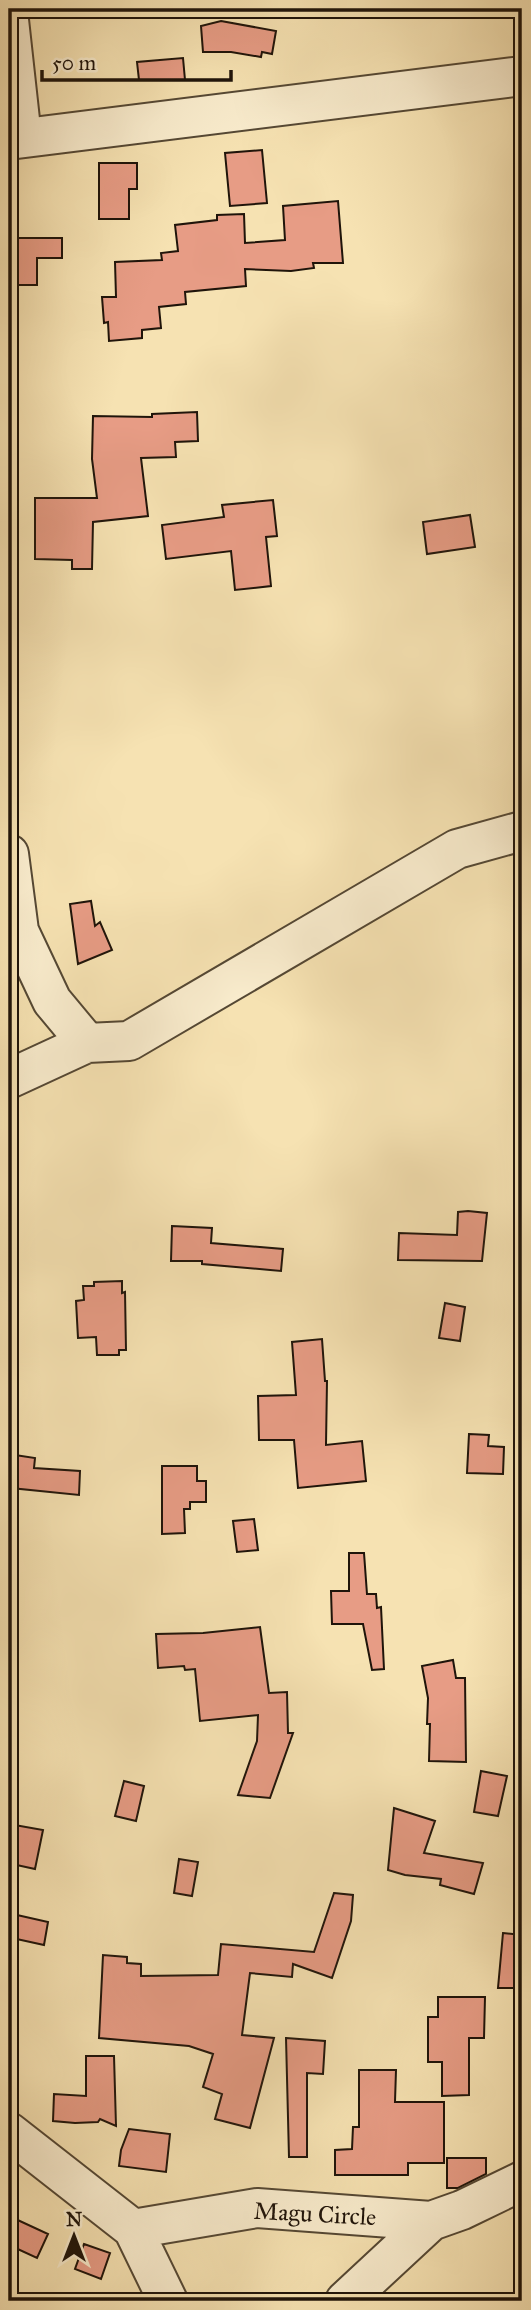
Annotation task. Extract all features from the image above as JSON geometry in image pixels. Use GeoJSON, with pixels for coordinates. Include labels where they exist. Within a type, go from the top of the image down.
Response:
{"type":"FeatureCollection","features":[{"type":"Feature","properties":{"kind":"street"},"geometry":{"type":"LineString","coordinates":[[9,20],[15,139],[522,76]]}},
{"type":"Feature","properties":{"kind":"street"},"geometry":{"type":"LineString","coordinates":[[9,1079],[87,1043],[129,1041],[457,849],[522,831]]}},
{"type":"Feature","properties":{"kind":"street"},"geometry":{"type":"LineString","coordinates":[[9,854],[19,931],[52,1000],[87,1043]]}},
{"type":"Feature","properties":{"kind":"street"},"geometry":{"type":"LineString","coordinates":[[9,2132],[133,2229],[168,2301]]}},
{"type":"Feature","properties":{"kind":"street","name":"Magu Circle"},"geometry":{"type":"LineString","coordinates":[[133,2229],[257,2208],[432,2221],[462,2210],[522,2181]]}},
{"type":"Feature","properties":{"kind":"street"},"geometry":{"type":"LineString","coordinates":[[345,2301],[432,2221]]}},
{"type":"Feature","properties":{"kind":"building"},"geometry":{"type":"Polygon","coordinates":[[[221,21],[276,31],[272,54],[262,52],[261,57],[231,52],[203,52],[201,26],[221,21]]]}},
{"type":"Feature","properties":{"kind":"building"},"geometry":{"type":"Polygon","coordinates":[[[183,58],[185,80],[139,80],[137,62],[183,58]]]}},
{"type":"Feature","properties":{"kind":"building"},"geometry":{"type":"Polygon","coordinates":[[[262,150],[267,203],[230,206],[225,153],[262,150]]]}},
{"type":"Feature","properties":{"kind":"building"},"geometry":{"type":"Polygon","coordinates":[[[99,163],[137,163],[137,189],[129,189],[129,219],[99,219],[99,163]]]}},
{"type":"Feature","properties":{"kind":"building"},"geometry":{"type":"Polygon","coordinates":[[[338,201],[343,263],[313,263],[314,268],[291,271],[245,269],[246,286],[185,292],[186,304],[159,307],[161,328],[142,330],[142,338],[109,341],[108,322],[104,323],[102,297],[116,297],[115,262],[162,260],[161,253],[178,251],[175,225],[217,220],[217,215],[244,214],[245,243],[285,240],[283,206],[338,201]]]}},
{"type":"Feature","properties":{"kind":"building"},"geometry":{"type":"Polygon","coordinates":[[[18,238],[62,238],[62,258],[37,258],[37,285],[9,285],[9,253],[17,253],[18,238]]]}},
{"type":"Feature","properties":{"kind":"building"},"geometry":{"type":"Polygon","coordinates":[[[197,412],[198,441],[175,442],[176,457],[141,458],[148,516],[93,522],[92,569],[72,569],[72,560],[35,559],[35,498],[97,498],[92,459],[93,416],[152,417],[152,414],[197,412]]]}},
{"type":"Feature","properties":{"kind":"building"},"geometry":{"type":"Polygon","coordinates":[[[273,500],[277,536],[266,537],[271,586],[235,590],[231,551],[166,559],[162,525],[224,517],[222,505],[273,500]]]}},
{"type":"Feature","properties":{"kind":"building"},"geometry":{"type":"Polygon","coordinates":[[[470,515],[475,547],[427,554],[423,522],[470,515]]]}},
{"type":"Feature","properties":{"kind":"building"},"geometry":{"type":"Polygon","coordinates":[[[91,901],[95,926],[100,922],[112,950],[78,964],[70,904],[91,901]]]}},
{"type":"Feature","properties":{"kind":"building"},"geometry":{"type":"Polygon","coordinates":[[[458,1212],[487,1213],[482,1261],[398,1260],[399,1233],[457,1235],[458,1212]]]}},
{"type":"Feature","properties":{"kind":"building"},"geometry":{"type":"Polygon","coordinates":[[[172,1226],[212,1228],[211,1243],[283,1249],[281,1271],[202,1264],[202,1261],[171,1261],[172,1226]]]}},
{"type":"Feature","properties":{"kind":"building"},"geometry":{"type":"Polygon","coordinates":[[[122,1281],[122,1293],[125,1292],[126,1350],[119,1350],[119,1355],[97,1355],[96,1337],[78,1338],[76,1301],[84,1300],[83,1286],[94,1286],[94,1282],[122,1281]]]}},
{"type":"Feature","properties":{"kind":"building"},"geometry":{"type":"Polygon","coordinates":[[[445,1303],[465,1307],[460,1341],[439,1338],[445,1303]]]}},
{"type":"Feature","properties":{"kind":"building"},"geometry":{"type":"Polygon","coordinates":[[[322,1339],[327,1381],[326,1445],[362,1441],[366,1481],[298,1488],[294,1440],[259,1440],[258,1396],[296,1395],[292,1342],[322,1339]]]}},
{"type":"Feature","properties":{"kind":"building"},"geometry":{"type":"Polygon","coordinates":[[[469,1434],[489,1435],[488,1446],[504,1447],[503,1474],[467,1473],[469,1434]]]}},
{"type":"Feature","properties":{"kind":"building"},"geometry":{"type":"Polygon","coordinates":[[[15,1455],[35,1458],[34,1468],[80,1471],[79,1495],[11,1488],[15,1455]]]}},
{"type":"Feature","properties":{"kind":"building"},"geometry":{"type":"Polygon","coordinates":[[[162,1466],[197,1466],[197,1481],[206,1481],[206,1502],[190,1502],[190,1509],[184,1509],[185,1533],[162,1534],[162,1466]]]}},
{"type":"Feature","properties":{"kind":"building"},"geometry":{"type":"Polygon","coordinates":[[[254,1519],[258,1550],[237,1552],[233,1521],[254,1519]]]}},
{"type":"Feature","properties":{"kind":"building"},"geometry":{"type":"Polygon","coordinates":[[[349,1553],[364,1553],[367,1594],[376,1594],[377,1608],[381,1607],[384,1669],[372,1670],[363,1624],[332,1624],[331,1591],[349,1591],[349,1553]]]}},
{"type":"Feature","properties":{"kind":"building"},"geometry":{"type":"Polygon","coordinates":[[[260,1627],[269,1693],[287,1692],[288,1733],[293,1733],[270,1798],[238,1795],[257,1741],[258,1715],[200,1721],[195,1669],[185,1670],[184,1666],[158,1668],[156,1634],[203,1633],[260,1627]]]}},
{"type":"Feature","properties":{"kind":"building"},"geometry":{"type":"Polygon","coordinates":[[[453,1660],[456,1678],[465,1678],[466,1762],[429,1761],[430,1724],[427,1724],[428,1698],[422,1666],[453,1660]]]}},
{"type":"Feature","properties":{"kind":"building"},"geometry":{"type":"Polygon","coordinates":[[[481,1771],[507,1776],[498,1816],[474,1812],[481,1771]]]}},
{"type":"Feature","properties":{"kind":"building"},"geometry":{"type":"Polygon","coordinates":[[[124,1781],[144,1786],[136,1821],[115,1816],[124,1781]]]}},
{"type":"Feature","properties":{"kind":"building"},"geometry":{"type":"Polygon","coordinates":[[[394,1808],[435,1821],[424,1853],[483,1863],[474,1894],[440,1885],[441,1879],[388,1870],[394,1808]]]}},
{"type":"Feature","properties":{"kind":"building"},"geometry":{"type":"Polygon","coordinates":[[[9,1824],[43,1830],[35,1869],[12,1864],[15,1846],[9,1845],[9,1824]]]}},
{"type":"Feature","properties":{"kind":"building"},"geometry":{"type":"Polygon","coordinates":[[[179,1859],[198,1862],[192,1896],[174,1893],[179,1859]]]}},
{"type":"Feature","properties":{"kind":"building"},"geometry":{"type":"Polygon","coordinates":[[[334,1893],[353,1895],[351,1921],[332,1978],[293,1964],[292,1977],[250,1973],[242,2035],[274,2038],[250,2128],[215,2119],[222,2094],[203,2087],[213,2054],[189,2046],[99,2038],[103,1955],[127,1957],[127,1963],[141,1964],[141,1976],[218,1975],[221,1944],[314,1952],[334,1893]]]}},
{"type":"Feature","properties":{"kind":"building"},"geometry":{"type":"Polygon","coordinates":[[[17,1915],[48,1922],[44,1945],[12,1938],[17,1915]]]}},
{"type":"Feature","properties":{"kind":"building"},"geometry":{"type":"Polygon","coordinates":[[[503,1933],[522,1935],[522,1988],[498,1988],[503,1933]]]}},
{"type":"Feature","properties":{"kind":"building"},"geometry":{"type":"Polygon","coordinates":[[[438,1997],[485,1997],[484,2038],[469,2038],[469,2095],[442,2096],[442,2062],[428,2062],[428,2017],[438,2017],[438,1997]]]}},
{"type":"Feature","properties":{"kind":"building"},"geometry":{"type":"Polygon","coordinates":[[[286,2038],[325,2041],[323,2074],[307,2073],[307,2157],[289,2157],[286,2038]]]}},
{"type":"Feature","properties":{"kind":"building"},"geometry":{"type":"Polygon","coordinates":[[[86,2056],[114,2056],[116,2126],[100,2119],[98,2122],[75,2123],[53,2121],[54,2094],[86,2096],[86,2056]]]}},
{"type":"Feature","properties":{"kind":"building"},"geometry":{"type":"Polygon","coordinates":[[[359,2070],[396,2070],[395,2102],[444,2102],[444,2163],[408,2163],[408,2175],[335,2175],[335,2150],[352,2149],[353,2127],[359,2127],[359,2070]]]}},
{"type":"Feature","properties":{"kind":"building"},"geometry":{"type":"Polygon","coordinates":[[[129,2129],[170,2134],[166,2172],[119,2166],[121,2150],[129,2129]]]}},
{"type":"Feature","properties":{"kind":"building"},"geometry":{"type":"Polygon","coordinates":[[[447,2158],[486,2158],[486,2174],[458,2188],[447,2188],[447,2158]]]}},
{"type":"Feature","properties":{"kind":"building"},"geometry":{"type":"Polygon","coordinates":[[[9,2216],[48,2234],[37,2258],[9,2245],[9,2216]]]}},
{"type":"Feature","properties":{"kind":"building"},"geometry":{"type":"Polygon","coordinates":[[[84,2244],[110,2253],[101,2279],[75,2269],[84,2244]]]}}]}
